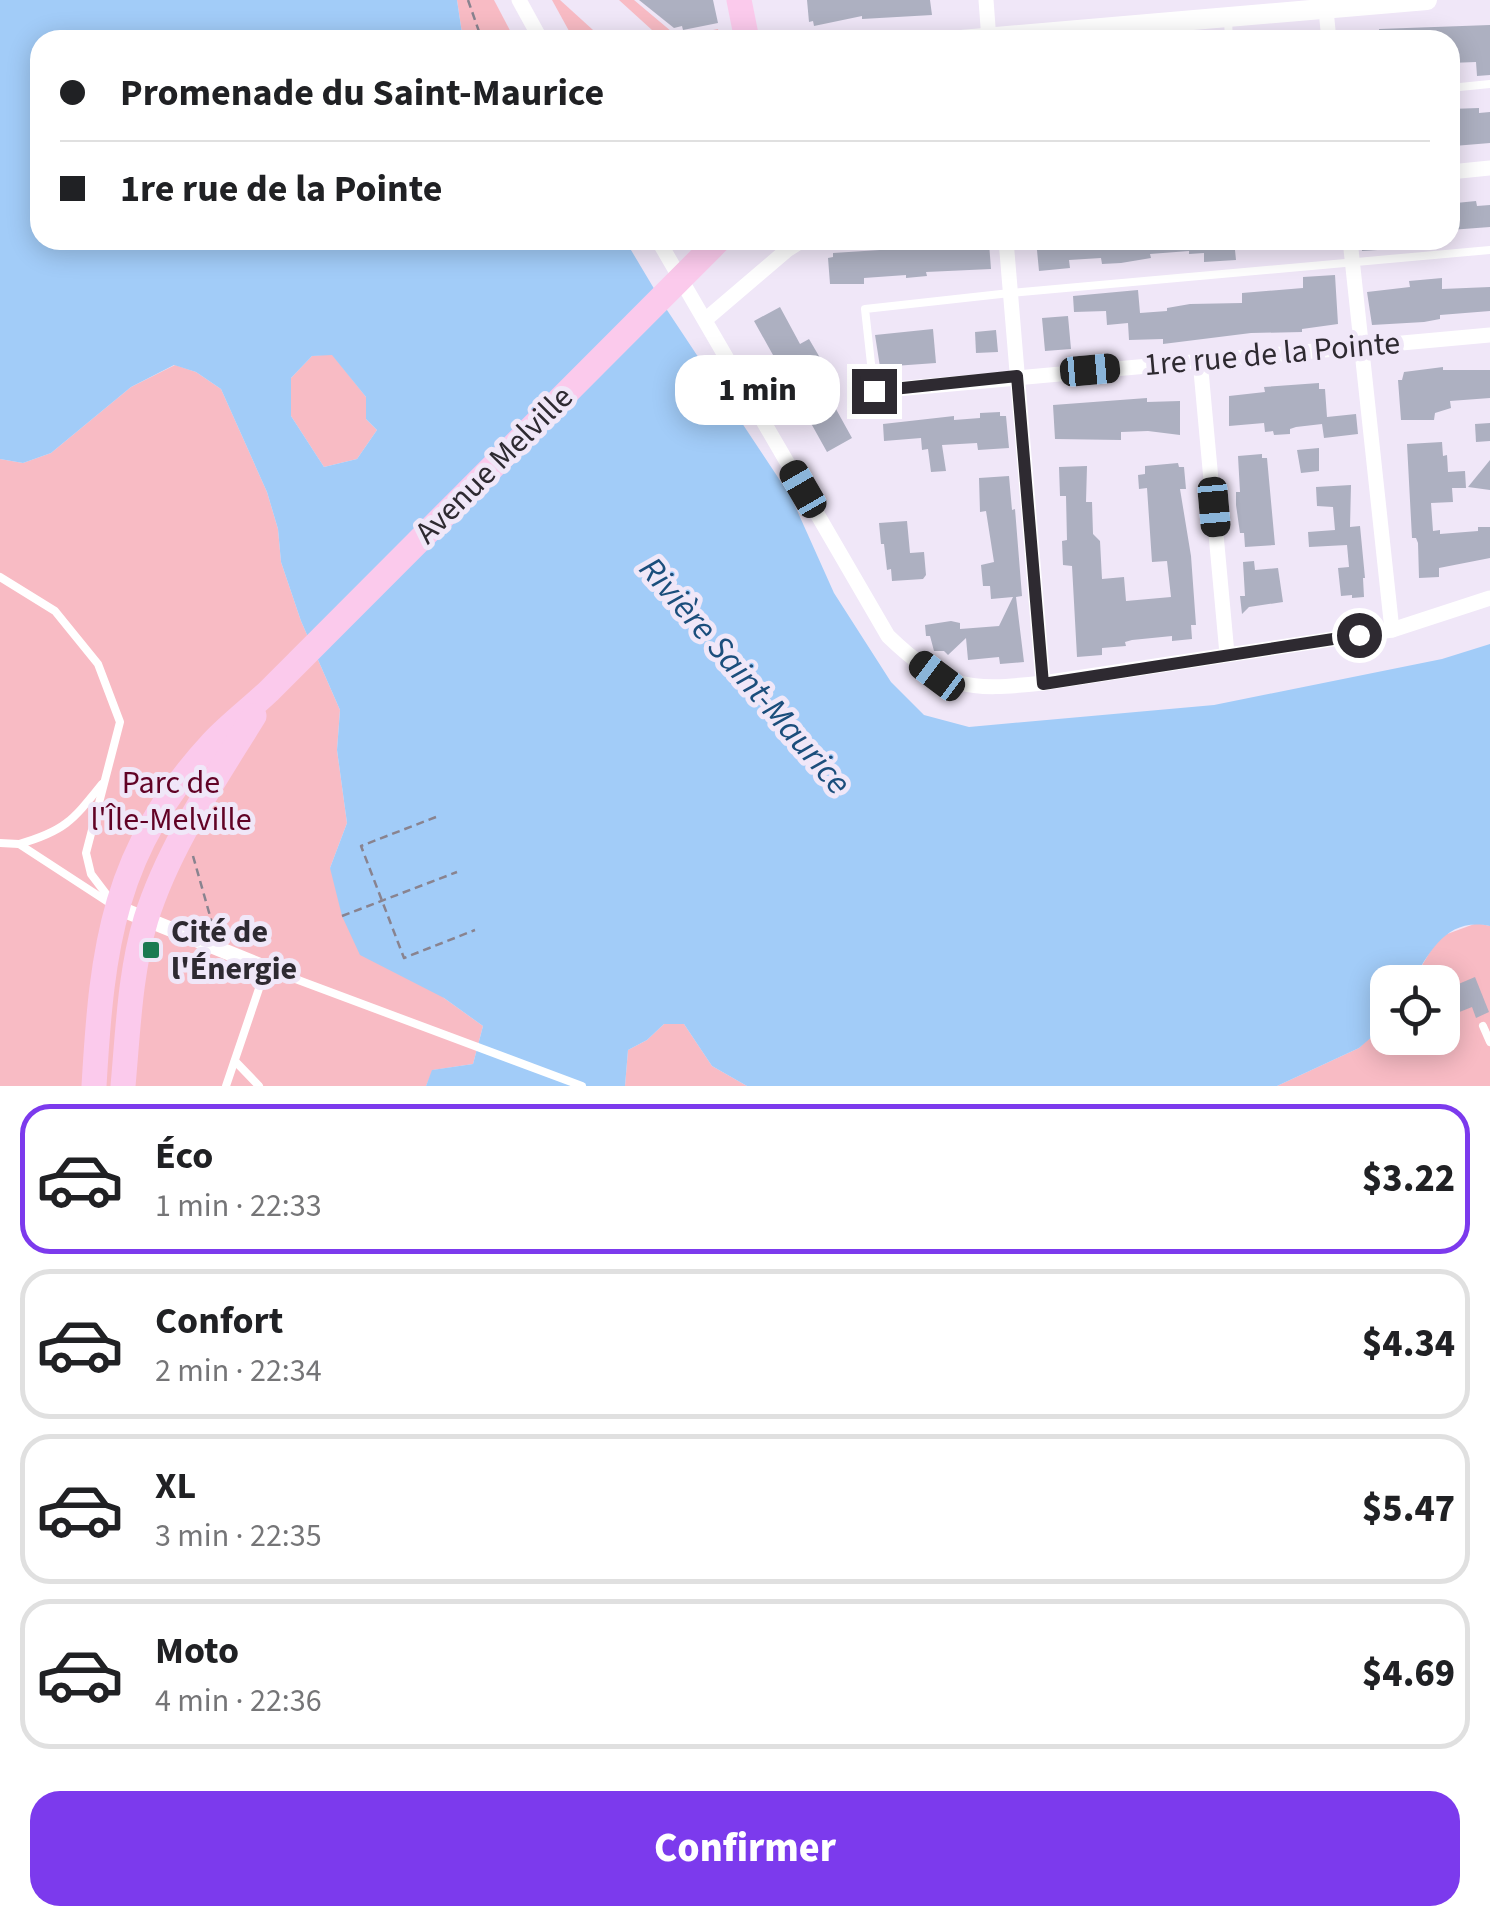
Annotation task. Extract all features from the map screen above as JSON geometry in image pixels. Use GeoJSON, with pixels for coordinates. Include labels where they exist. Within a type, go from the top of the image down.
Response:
{"type":"FeatureCollection","features":[{"type":"Feature","properties":{"kind":"main road"},"geometry":{"type":"LineString","coordinates":[[739,0],[745,30]]}},
{"type":"Feature","properties":{"kind":"main road","name":"Avenue Melville"},"geometry":{"type":"LineString","coordinates":[[94,1086],[100,988],[116,907],[134,857],[162,806],[214,742],[709,250]]}},
{"type":"Feature","properties":{"kind":"main road","name":"Avenue Melville"},"geometry":{"type":"LineString","coordinates":[[146,919],[186,828],[270,690]]}},
{"type":"Feature","properties":{"kind":"main road"},"geometry":{"type":"LineString","coordinates":[[122,1086],[146,919]]}},
{"type":"Feature","properties":{"kind":"street"},"geometry":{"type":"LineString","coordinates":[[519,0],[536,30]]}},
{"type":"Feature","properties":{"kind":"street"},"geometry":{"type":"LineString","coordinates":[[986,0],[988,30]]}},
{"type":"Feature","properties":{"kind":"street"},"geometry":{"type":"LineString","coordinates":[[1087,30],[1326,4],[1427,0]]}},
{"type":"Feature","properties":{"kind":"street"},"geometry":{"type":"LineString","coordinates":[[1326,4],[1328,30]]}},
{"type":"Feature","properties":{"kind":"street"},"geometry":{"type":"LineString","coordinates":[[1460,171],[1490,168]]}},
{"type":"Feature","properties":{"kind":"street"},"geometry":{"type":"LineString","coordinates":[[664,250],[888,636],[937,676],[959,685],[987,689],[1043,684],[1392,630],[1490,598]]}},
{"type":"Feature","properties":{"kind":"street"},"geometry":{"type":"LineString","coordinates":[[705,320],[787,250]]}},
{"type":"Feature","properties":{"kind":"street"},"geometry":{"type":"LineString","coordinates":[[1007,250],[1043,684]]}},
{"type":"Feature","properties":{"kind":"street"},"geometry":{"type":"LineString","coordinates":[[1351,250],[1392,630]]}},
{"type":"Feature","properties":{"kind":"street","name":"1re rue de la Pointe"},"geometry":{"type":"LineString","coordinates":[[874,391],[1490,335]]}},
{"type":"Feature","properties":{"kind":"street"},"geometry":{"type":"LineString","coordinates":[[1200,360],[1227,654]]}},
{"type":"Feature","properties":{"kind":"street"},"geometry":{"type":"LineString","coordinates":[[116,907],[266,968]]}},
{"type":"Feature","properties":{"kind":"lane"},"geometry":{"type":"LineString","coordinates":[[1228,17],[1229,30]]}},
{"type":"Feature","properties":{"kind":"lane"},"geometry":{"type":"LineString","coordinates":[[1460,87],[1490,84]]}},
{"type":"Feature","properties":{"kind":"lane"},"geometry":{"type":"LineString","coordinates":[[874,391],[865,309],[1010,292],[1490,250]]}},
{"type":"Feature","properties":{"kind":"lane"},"geometry":{"type":"LineString","coordinates":[[0,577],[55,611],[98,664],[120,722],[86,853],[91,874],[116,907]]}},
{"type":"Feature","properties":{"kind":"lane"},"geometry":{"type":"LineString","coordinates":[[0,843],[19,844],[52,834],[74,818],[106,779]]}},
{"type":"Feature","properties":{"kind":"lane"},"geometry":{"type":"LineString","coordinates":[[19,844],[116,907]]}},
{"type":"Feature","properties":{"kind":"lane"},"geometry":{"type":"LineString","coordinates":[[226,1086],[266,968],[582,1086]]}},
{"type":"Feature","properties":{"kind":"lane"},"geometry":{"type":"LineString","coordinates":[[1483,1026],[1490,1042]]}},
{"type":"Feature","properties":{"kind":"lane"},"geometry":{"type":"LineString","coordinates":[[234,1061],[258,1086]]}},
{"type":"Feature","properties":{"kind":"path"},"geometry":{"type":"LineString","coordinates":[[468,0],[478,30]]}},
{"type":"Feature","properties":{"kind":"path"},"geometry":{"type":"LineString","coordinates":[[436,817],[360,846],[404,958],[475,930]]}},
{"type":"Feature","properties":{"kind":"path"},"geometry":{"type":"LineString","coordinates":[[186,828],[211,924],[219,938]]}},
{"type":"Feature","properties":{"kind":"path"},"geometry":{"type":"LineString","coordinates":[[342,916],[457,872]]}},
{"type":"Feature","properties":{"kind":"green space"},"geometry":{"type":"Polygon","coordinates":[[[457,0],[494,0],[510,30],[462,30],[457,0]]]}},
{"type":"Feature","properties":{"kind":"green space"},"geometry":{"type":"Polygon","coordinates":[[[552,0],[560,0],[593,30],[568,30],[552,0]]]}},
{"type":"Feature","properties":{"kind":"green space"},"geometry":{"type":"Polygon","coordinates":[[[619,0],[634,0],[670,30],[652,30],[619,0]]]}},
{"type":"Feature","properties":{"kind":"green space"},"geometry":{"type":"Polygon","coordinates":[[[332,354],[366,397],[366,419],[377,430],[357,459],[324,467],[291,416],[291,378],[312,356],[332,354]]]}},
{"type":"Feature","properties":{"kind":"green space","name":"Parc de l'Île-Melville"},"geometry":{"type":"Polygon","coordinates":[[[175,365],[196,372],[221,389],[267,492],[278,529],[281,562],[301,621],[340,710],[337,750],[347,823],[330,868],[444,998],[483,1026],[473,1064],[433,1070],[426,1086],[0,1086],[0,459],[23,463],[51,453],[131,387],[175,365]]]}},
{"type":"Feature","properties":{"kind":"green space"},"geometry":{"type":"Polygon","coordinates":[[[1477,923],[1490,926],[1490,1086],[1277,1086],[1359,1048],[1370,1037],[1370,1055],[1460,1055],[1460,965],[1422,965],[1439,937],[1477,923]]]}},
{"type":"Feature","properties":{"kind":"green space"},"geometry":{"type":"Polygon","coordinates":[[[664,1024],[684,1024],[712,1066],[747,1086],[625,1086],[628,1050],[647,1040],[664,1024]]]}},
{"type":"Feature","properties":{"kind":"water","name":"Rivière Saint-Maurice"},"geometry":{"type":"Polygon","coordinates":[[[0,0],[457,0],[462,30],[30,30],[30,250],[631,250],[791,497],[834,593],[891,682],[924,715],[969,727],[1214,705],[1442,659],[1490,644],[1490,926],[1462,927],[1451,932],[1433,948],[1422,965],[1370,965],[1370,1038],[1359,1048],[1277,1086],[747,1086],[712,1066],[684,1024],[664,1024],[647,1040],[628,1050],[625,1086],[426,1086],[432,1070],[473,1064],[483,1026],[444,998],[360,955],[342,916],[330,868],[347,823],[337,750],[340,710],[301,621],[281,562],[278,529],[267,492],[221,389],[196,372],[174,365],[131,387],[51,453],[23,463],[0,459],[0,0]],[[332,355],[312,356],[291,378],[291,416],[324,467],[357,459],[377,430],[366,419],[366,397],[332,355]]]}},
{"type":"Feature","properties":{"kind":"building"},"geometry":{"type":"Polygon","coordinates":[[[639,0],[713,0],[718,23],[683,30],[682,26],[674,28],[639,0]]]}},
{"type":"Feature","properties":{"kind":"building"},"geometry":{"type":"Polygon","coordinates":[[[807,0],[930,0],[932,15],[862,16],[814,26],[813,21],[809,22],[807,0]]]}},
{"type":"Feature","properties":{"kind":"building"},"geometry":{"type":"Polygon","coordinates":[[[1490,25],[1490,75],[1477,76],[1476,62],[1460,63],[1460,30],[1379,29],[1490,25]]]}},
{"type":"Feature","properties":{"kind":"building"},"geometry":{"type":"Polygon","coordinates":[[[1460,109],[1490,112],[1490,143],[1460,146],[1460,109]]]}},
{"type":"Feature","properties":{"kind":"building"},"geometry":{"type":"Polygon","coordinates":[[[1460,203],[1490,205],[1490,227],[1460,229],[1460,203]]]}},
{"type":"Feature","properties":{"kind":"building"},"geometry":{"type":"Polygon","coordinates":[[[990,250],[991,269],[864,278],[864,284],[830,284],[828,258],[833,253],[990,250]]]}},
{"type":"Feature","properties":{"kind":"building"},"geometry":{"type":"Polygon","coordinates":[[[1037,250],[1235,250],[1236,260],[1204,262],[1204,253],[1189,251],[1150,254],[1151,258],[1121,263],[1102,264],[1101,258],[1069,260],[1070,268],[1039,271],[1037,250]]]}},
{"type":"Feature","properties":{"kind":"building"},"geometry":{"type":"Polygon","coordinates":[[[1335,275],[1338,324],[1302,332],[1251,333],[1163,344],[1163,339],[1129,340],[1128,323],[1107,325],[1106,311],[1074,312],[1073,296],[1138,290],[1140,313],[1167,311],[1190,304],[1242,303],[1242,293],[1303,288],[1303,277],[1335,275]]]}},
{"type":"Feature","properties":{"kind":"building"},"geometry":{"type":"Polygon","coordinates":[[[1442,278],[1442,289],[1490,287],[1490,311],[1440,315],[1440,319],[1424,322],[1372,325],[1367,292],[1410,287],[1409,281],[1442,278]]]}},
{"type":"Feature","properties":{"kind":"building"},"geometry":{"type":"Polygon","coordinates":[[[780,307],[800,344],[809,339],[826,368],[816,373],[852,438],[827,452],[754,321],[780,307]]]}},
{"type":"Feature","properties":{"kind":"building"},"geometry":{"type":"Polygon","coordinates":[[[1068,316],[1071,349],[1045,351],[1042,318],[1068,316]]]}},
{"type":"Feature","properties":{"kind":"building"},"geometry":{"type":"Polygon","coordinates":[[[933,329],[936,363],[880,367],[875,335],[933,329]]]}},
{"type":"Feature","properties":{"kind":"building"},"geometry":{"type":"Polygon","coordinates":[[[996,330],[998,352],[976,353],[975,332],[996,330]]]}},
{"type":"Feature","properties":{"kind":"building"},"geometry":{"type":"Polygon","coordinates":[[[1443,367],[1490,370],[1490,398],[1450,401],[1451,408],[1435,413],[1434,420],[1401,420],[1398,380],[1402,380],[1404,372],[1443,367]]]}},
{"type":"Feature","properties":{"kind":"building"},"geometry":{"type":"Polygon","coordinates":[[[1319,383],[1319,389],[1325,389],[1327,417],[1356,414],[1358,434],[1324,438],[1322,424],[1274,435],[1273,431],[1265,432],[1264,423],[1229,426],[1229,396],[1265,392],[1264,387],[1319,383]]]}},
{"type":"Feature","properties":{"kind":"building"},"geometry":{"type":"Polygon","coordinates":[[[1147,398],[1147,402],[1180,401],[1180,435],[1148,431],[1121,432],[1121,440],[1055,439],[1053,405],[1147,398]]]}},
{"type":"Feature","properties":{"kind":"building"},"geometry":{"type":"Polygon","coordinates":[[[1000,412],[1000,416],[1006,416],[1009,448],[978,450],[977,443],[942,445],[946,471],[931,472],[928,449],[922,450],[921,438],[884,441],[883,424],[954,416],[954,420],[980,418],[980,413],[1000,412]]]}},
{"type":"Feature","properties":{"kind":"building"},"geometry":{"type":"Polygon","coordinates":[[[1490,423],[1490,441],[1476,442],[1475,424],[1490,423]]]}},
{"type":"Feature","properties":{"kind":"building"},"geometry":{"type":"Polygon","coordinates":[[[1442,442],[1448,472],[1465,471],[1466,488],[1452,488],[1453,502],[1431,503],[1433,531],[1440,530],[1440,534],[1490,527],[1490,558],[1439,568],[1439,577],[1419,578],[1418,543],[1412,538],[1407,444],[1442,442]]]}},
{"type":"Feature","properties":{"kind":"building"},"geometry":{"type":"Polygon","coordinates":[[[1319,448],[1319,471],[1301,473],[1297,450],[1319,448]]]}},
{"type":"Feature","properties":{"kind":"building"},"geometry":{"type":"Polygon","coordinates":[[[1262,454],[1262,458],[1267,458],[1275,545],[1245,547],[1236,505],[1236,492],[1240,492],[1238,456],[1262,454]]]}},
{"type":"Feature","properties":{"kind":"building"},"geometry":{"type":"Polygon","coordinates":[[[1490,460],[1490,490],[1468,487],[1490,460]]]}},
{"type":"Feature","properties":{"kind":"building"},"geometry":{"type":"Polygon","coordinates":[[[1178,463],[1184,467],[1186,489],[1180,489],[1191,556],[1196,625],[1191,625],[1192,639],[1172,641],[1172,636],[1132,640],[1125,642],[1126,646],[1102,648],[1102,655],[1077,657],[1072,566],[1063,565],[1066,496],[1060,496],[1059,467],[1087,466],[1086,502],[1092,502],[1093,534],[1100,541],[1102,579],[1124,577],[1126,601],[1171,597],[1167,561],[1152,562],[1147,488],[1139,489],[1138,475],[1145,474],[1145,466],[1178,463]]]}},
{"type":"Feature","properties":{"kind":"building"},"geometry":{"type":"Polygon","coordinates":[[[1009,476],[1012,510],[1015,509],[1022,596],[1016,597],[1024,662],[1000,664],[999,657],[968,660],[966,638],[948,655],[934,651],[925,625],[951,621],[960,623],[960,629],[999,626],[1013,597],[991,599],[990,586],[983,586],[981,565],[994,562],[986,511],[980,512],[979,478],[1009,476]]]}},
{"type":"Feature","properties":{"kind":"building"},"geometry":{"type":"Polygon","coordinates":[[[1351,485],[1350,527],[1360,526],[1365,578],[1364,597],[1352,598],[1341,596],[1338,568],[1349,567],[1347,545],[1309,547],[1308,532],[1335,530],[1333,507],[1317,506],[1316,487],[1351,485]]]}},
{"type":"Feature","properties":{"kind":"building"},"geometry":{"type":"Polygon","coordinates":[[[907,521],[910,553],[924,552],[926,575],[923,579],[892,581],[879,523],[907,521]]]}},
{"type":"Feature","properties":{"kind":"building"},"geometry":{"type":"Polygon","coordinates":[[[1254,561],[1255,570],[1278,568],[1283,602],[1249,607],[1242,614],[1243,562],[1254,561]]]}},
{"type":"Feature","properties":{"kind":"building"},"geometry":{"type":"Polygon","coordinates":[[[1475,977],[1489,1012],[1476,1018],[1472,1007],[1460,1012],[1460,983],[1475,977]]]}},
{"type":"Feature","properties":{"kind":"place","name":"Cité de l'Énergie"},"geometry":{"type":"Point","coordinates":[151,950]}},
{"type":"Feature","properties":{"kind":"route"},"geometry":{"type":"LineString","coordinates":[[874,391],[1017,376],[1043,684],[1359,635]]}}]}
